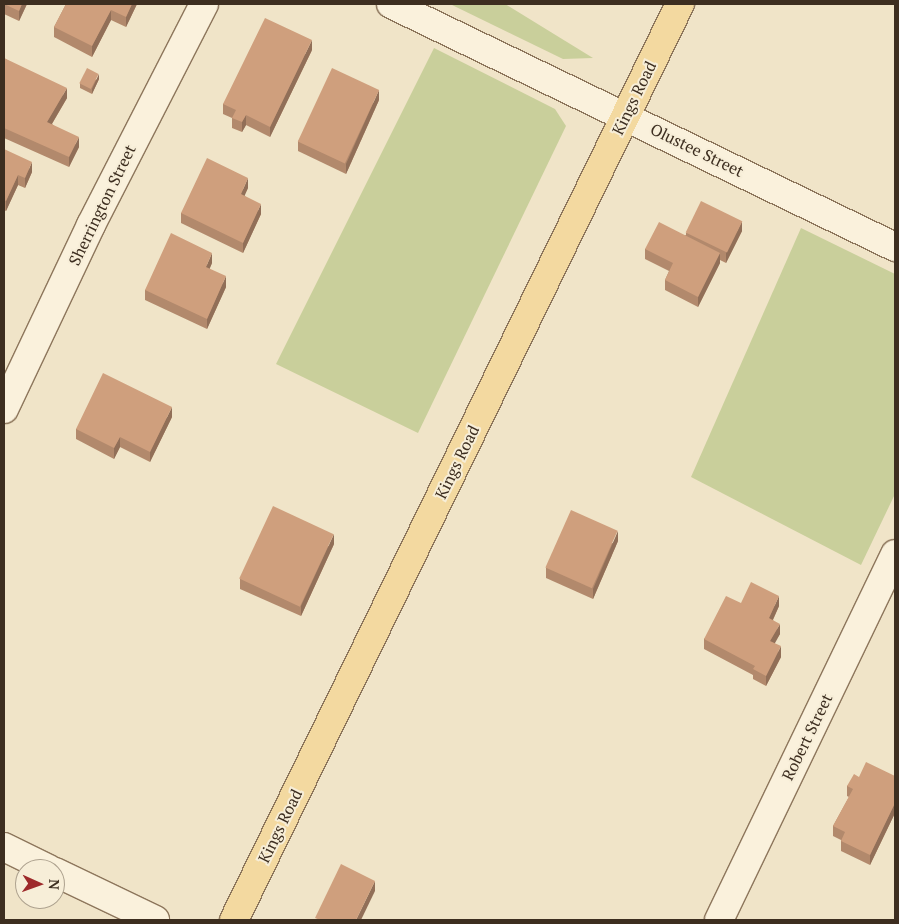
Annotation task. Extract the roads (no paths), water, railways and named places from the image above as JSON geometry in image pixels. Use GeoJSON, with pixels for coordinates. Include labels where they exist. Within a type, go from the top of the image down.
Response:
{"type":"FeatureCollection","features":[{"type":"Feature","properties":{"kind":"main road","name":"Kings Road"},"geometry":{"type":"LineString","coordinates":[[234,920],[680,4]]}},
{"type":"Feature","properties":{"kind":"street","name":"Sherrington Street"},"geometry":{"type":"LineString","coordinates":[[4,409],[91,225],[204,4]]}},
{"type":"Feature","properties":{"kind":"street","name":"Olustee Street"},"geometry":{"type":"LineString","coordinates":[[390,4],[895,247]]}},
{"type":"Feature","properties":{"kind":"street","name":"Robert Street"},"geometry":{"type":"LineString","coordinates":[[719,920],[895,554]]}},
{"type":"Feature","properties":{"kind":"street"},"geometry":{"type":"LineString","coordinates":[[4,847],[29,859]]}},
{"type":"Feature","properties":{"kind":"street"},"geometry":{"type":"LineString","coordinates":[[65,877],[155,920]]}}]}
